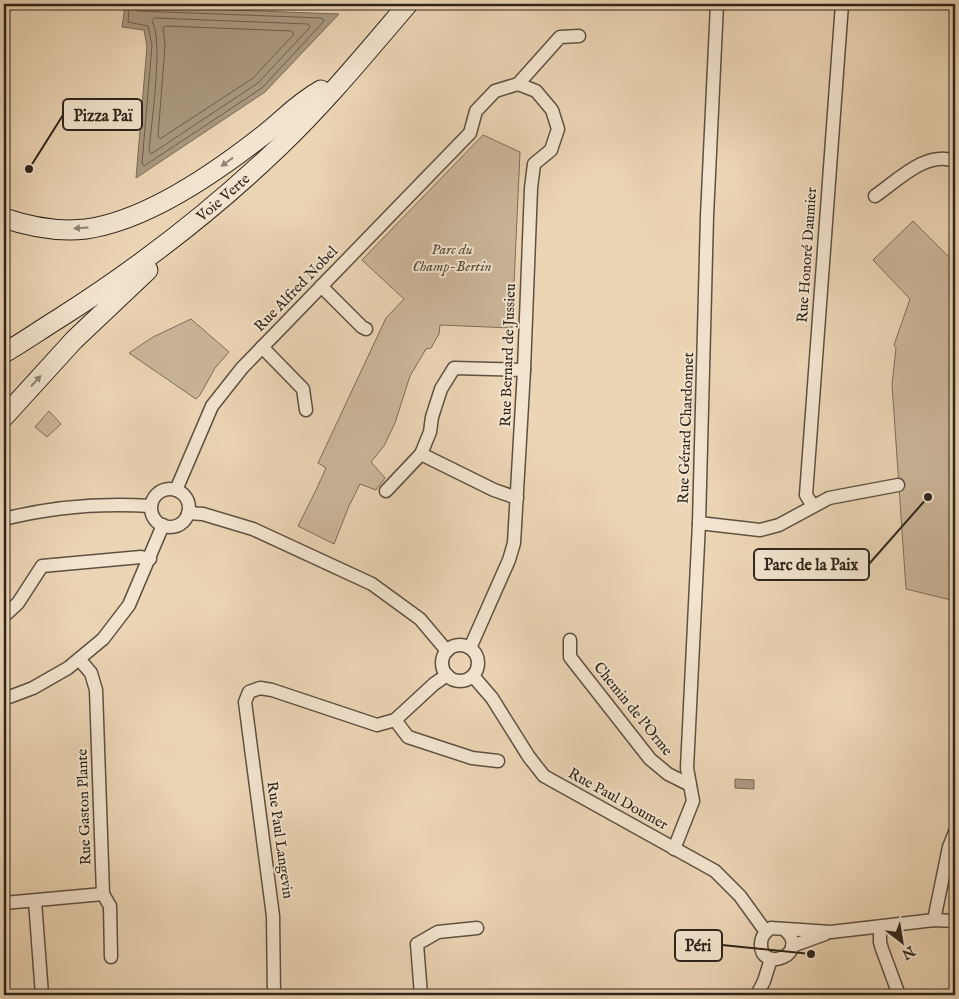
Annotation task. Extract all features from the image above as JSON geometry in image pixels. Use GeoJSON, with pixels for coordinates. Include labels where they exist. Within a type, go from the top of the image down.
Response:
{"type":"FeatureCollection","features":[{"type":"Feature","properties":{"kind":"main road","name":"Voie Verte"},"geometry":{"type":"LineString","coordinates":[[4,344],[89,292],[189,216],[274,140],[321,90],[395,4]]}},
{"type":"Feature","properties":{"kind":"main road","name":"Voie Verte"},"geometry":{"type":"LineString","coordinates":[[4,353],[93,297],[196,221],[280,146],[338,86],[408,4]]}},
{"type":"Feature","properties":{"kind":"main road"},"geometry":{"type":"LineString","coordinates":[[4,218],[23,225],[55,229],[87,228],[122,220],[161,203],[217,170],[262,136],[303,100],[321,90]]}},
{"type":"Feature","properties":{"kind":"main road"},"geometry":{"type":"LineString","coordinates":[[4,417],[74,340],[139,277],[190,234],[196,221]]}},
{"type":"Feature","properties":{"kind":"street","name":"Rue Gérard Chardonnet"},"geometry":{"type":"LineString","coordinates":[[674,849],[694,801],[687,763],[700,522],[708,216],[717,4]]}},
{"type":"Feature","properties":{"kind":"street","name":"Rue Honoré Daumier"},"geometry":{"type":"LineString","coordinates":[[813,506],[806,494],[842,4]]}},
{"type":"Feature","properties":{"kind":"street"},"geometry":{"type":"LineString","coordinates":[[518,84],[560,37],[579,36]]}},
{"type":"Feature","properties":{"kind":"street","name":"Rue Alfred Nobel"},"geometry":{"type":"LineString","coordinates":[[176,490],[212,406],[242,368],[470,132],[476,111],[494,91],[518,84]]}},
{"type":"Feature","properties":{"kind":"street","name":"Rue Bernard de Jussieu"},"geometry":{"type":"LineString","coordinates":[[470,648],[509,560],[514,544],[524,370],[531,188],[534,164],[551,150],[558,129],[552,110],[536,91],[518,84]]}},
{"type":"Feature","properties":{"kind":"street"},"geometry":{"type":"LineString","coordinates":[[875,196],[922,163],[948,158],[955,161]]}},
{"type":"Feature","properties":{"kind":"street"},"geometry":{"type":"LineString","coordinates":[[321,286],[366,329]]}},
{"type":"Feature","properties":{"kind":"street"},"geometry":{"type":"LineString","coordinates":[[262,347],[303,389],[306,410]]}},
{"type":"Feature","properties":{"kind":"street"},"geometry":{"type":"LineString","coordinates":[[386,491],[421,454],[430,432],[432,417],[441,389],[454,368],[524,370]]}},
{"type":"Feature","properties":{"kind":"street"},"geometry":{"type":"LineString","coordinates":[[421,454],[494,490],[517,498]]}},
{"type":"Feature","properties":{"kind":"street"},"geometry":{"type":"LineString","coordinates":[[700,522],[760,530],[779,525],[829,498],[898,485]]}},
{"type":"Feature","properties":{"kind":"street"},"geometry":{"type":"LineString","coordinates":[[176,490],[188,502],[188,513],[176,526],[163,525],[154,518],[151,506],[160,492],[176,490]]}},
{"type":"Feature","properties":{"kind":"street"},"geometry":{"type":"LineString","coordinates":[[4,519],[19,515],[93,506],[151,506]]}},
{"type":"Feature","properties":{"kind":"street"},"geometry":{"type":"LineString","coordinates":[[188,513],[202,514],[253,529],[372,584],[420,619],[447,651]]}},
{"type":"Feature","properties":{"kind":"street"},"geometry":{"type":"LineString","coordinates":[[4,699],[32,688],[68,668],[104,639],[129,605],[150,560],[163,525]]}},
{"type":"Feature","properties":{"kind":"street"},"geometry":{"type":"LineString","coordinates":[[4,616],[18,603],[42,566],[141,557],[150,560]]}},
{"type":"Feature","properties":{"kind":"street","name":"Chemin de l'Orme"},"geometry":{"type":"LineString","coordinates":[[570,640],[570,656],[650,759],[668,774],[690,785]]}},
{"type":"Feature","properties":{"kind":"street"},"geometry":{"type":"LineString","coordinates":[[455,646],[470,648],[474,651],[478,661],[478,667],[473,676],[468,680],[457,681],[447,675],[442,666],[444,655],[447,651],[455,646]]}},
{"type":"Feature","properties":{"kind":"street","name":"Rue Gaston Plante"},"geometry":{"type":"LineString","coordinates":[[79,659],[91,673],[96,690],[103,894],[110,906],[111,957]]}},
{"type":"Feature","properties":{"kind":"street"},"geometry":{"type":"LineString","coordinates":[[447,675],[434,684],[395,720],[408,737],[472,758],[498,761]]}},
{"type":"Feature","properties":{"kind":"street","name":"Rue Paul Doumer"},"geometry":{"type":"LineString","coordinates":[[473,676],[492,698],[529,757],[544,776],[715,871],[740,896],[766,932]]}},
{"type":"Feature","properties":{"kind":"street","name":"Rue Paul Langevin"},"geometry":{"type":"LineString","coordinates":[[274,995],[273,916],[245,702],[250,692],[260,688],[272,690],[377,725],[395,720]]}},
{"type":"Feature","properties":{"kind":"street"},"geometry":{"type":"LineString","coordinates":[[934,920],[949,847],[955,832]]}},
{"type":"Feature","properties":{"kind":"street"},"geometry":{"type":"LineString","coordinates":[[4,903],[103,894]]}},
{"type":"Feature","properties":{"kind":"street"},"geometry":{"type":"LineString","coordinates":[[35,901],[42,995]]}},
{"type":"Feature","properties":{"kind":"street"},"geometry":{"type":"LineString","coordinates":[[784,929],[792,940],[790,953],[785,958],[771,959],[764,954],[760,947],[761,939],[766,932],[778,928],[832,932],[934,920],[955,921]]}},
{"type":"Feature","properties":{"kind":"street"},"geometry":{"type":"LineString","coordinates":[[880,927],[880,942],[899,995]]}},
{"type":"Feature","properties":{"kind":"street"},"geometry":{"type":"LineString","coordinates":[[421,995],[417,944],[438,932],[477,928]]}},
{"type":"Feature","properties":{"kind":"street"},"geometry":{"type":"LineString","coordinates":[[792,946],[832,932]]}},
{"type":"Feature","properties":{"kind":"street"},"geometry":{"type":"LineString","coordinates":[[757,995],[771,959]]}},
{"type":"Feature","properties":{"kind":"green space","name":"Parc du Champ-Bertin"},"geometry":{"type":"Polygon","coordinates":[[[483,135],[520,152],[512,328],[440,325],[439,334],[431,348],[426,349],[410,376],[395,423],[384,446],[371,462],[385,478],[376,490],[360,484],[334,544],[298,526],[326,468],[318,463],[386,318],[404,299],[362,260],[483,135]]]}},
{"type":"Feature","properties":{"kind":"green space"},"geometry":{"type":"Polygon","coordinates":[[[913,221],[955,263],[955,601],[906,589],[892,384],[896,348],[894,345],[910,299],[873,260],[913,221]]]}},
{"type":"Feature","properties":{"kind":"green space"},"geometry":{"type":"Polygon","coordinates":[[[191,319],[229,352],[215,368],[196,399],[129,353],[153,337],[191,319]]]}},
{"type":"Feature","properties":{"kind":"green space"},"geometry":{"type":"Polygon","coordinates":[[[49,411],[61,424],[47,437],[35,427],[49,411]]]}},
{"type":"Feature","properties":{"kind":"water"},"geometry":{"type":"Polygon","coordinates":[[[125,6],[339,14],[265,92],[136,178],[147,46],[144,30],[122,27],[125,6]]]}},
{"type":"Feature","properties":{"kind":"water"},"geometry":{"type":"Polygon","coordinates":[[[735,779],[754,780],[754,789],[735,788],[735,779]]]}},
{"type":"Feature","properties":{"kind":"place","name":"Pizza Paï"},"geometry":{"type":"Point","coordinates":[29,169]}},
{"type":"Feature","properties":{"kind":"place","name":"Parc de la Paix"},"geometry":{"type":"Point","coordinates":[928,497]}},
{"type":"Feature","properties":{"kind":"place","name":"Péri"},"geometry":{"type":"Point","coordinates":[811,954]}}]}
